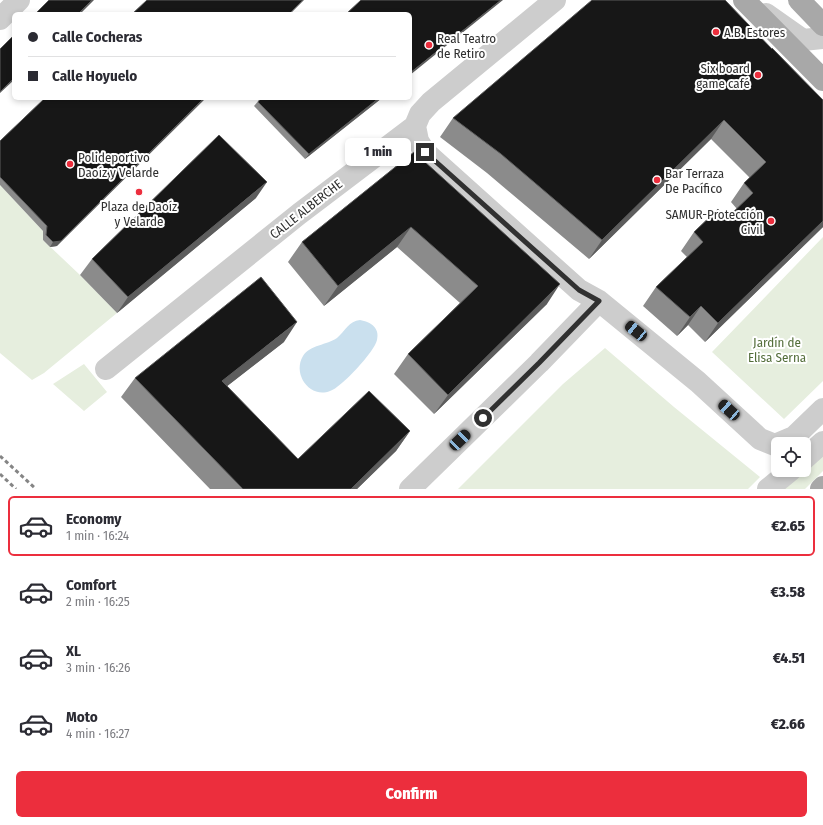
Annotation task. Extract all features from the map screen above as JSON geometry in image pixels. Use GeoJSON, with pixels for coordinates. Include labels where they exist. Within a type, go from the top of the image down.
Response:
{"type":"FeatureCollection","features":[{"type":"Feature","properties":{"kind":"main road"},"geometry":{"type":"LineString","coordinates":[[744,0],[823,80]]}},
{"type":"Feature","properties":{"kind":"main road"},"geometry":{"type":"LineString","coordinates":[[799,0],[823,25]]}},
{"type":"Feature","properties":{"kind":"street"},"geometry":{"type":"LineString","coordinates":[[0,19],[19,0]]}},
{"type":"Feature","properties":{"kind":"street","name":"CALLE ALBERCHE"},"geometry":{"type":"LineString","coordinates":[[106,369],[299,214],[415,126],[420,114],[431,102],[555,0]]}},
{"type":"Feature","properties":{"kind":"street"},"geometry":{"type":"LineString","coordinates":[[748,0],[803,40],[823,38]]}},
{"type":"Feature","properties":{"kind":"street"},"geometry":{"type":"LineString","coordinates":[[415,126],[418,141],[425,152],[579,290],[599,301],[698,382],[760,439],[775,445],[794,437],[823,409]]}},
{"type":"Feature","properties":{"kind":"street"},"geometry":{"type":"LineString","coordinates":[[410,489],[539,363],[599,301]]}},
{"type":"Feature","properties":{"kind":"street"},"geometry":{"type":"LineString","coordinates":[[811,453],[823,442]]}},
{"type":"Feature","properties":{"kind":"street"},"geometry":{"type":"LineString","coordinates":[[768,489],[783,477]]}},
{"type":"Feature","properties":{"kind":"green space"},"geometry":{"type":"Polygon","coordinates":[[[0,185],[43,231],[43,240],[117,313],[44,373],[32,380],[0,353],[0,185]]]}},
{"type":"Feature","properties":{"kind":"green space","name":"Jardín de Elisa Serna"},"geometry":{"type":"Polygon","coordinates":[[[823,237],[823,381],[784,419],[712,352],[823,237]]]}},
{"type":"Feature","properties":{"kind":"green space"},"geometry":{"type":"Polygon","coordinates":[[[605,348],[674,407],[760,477],[748,489],[458,489],[563,384],[605,348]]]}},
{"type":"Feature","properties":{"kind":"green space"},"geometry":{"type":"Polygon","coordinates":[[[84,364],[107,392],[84,411],[53,384],[84,364]]]}},
{"type":"Feature","properties":{"kind":"green space"},"geometry":{"type":"Polygon","coordinates":[[[823,450],[823,471],[805,489],[782,489],[794,477],[811,477],[811,461],[823,450]]]}},
{"type":"Feature","properties":{"kind":"water"},"geometry":{"type":"Polygon","coordinates":[[[360,320],[368,322],[374,326],[377,332],[377,340],[370,352],[342,383],[330,391],[323,393],[310,388],[301,377],[300,363],[303,356],[314,347],[337,338],[350,324],[360,320]]]}},
{"type":"Feature","properties":{"kind":"building"},"geometry":{"type":"Polygon","coordinates":[[[49,0],[92,0],[80,12],[37,12],[49,0]]]}},
{"type":"Feature","properties":{"kind":"building"},"geometry":{"type":"Polygon","coordinates":[[[147,0],[303,0],[291,12],[134,12],[147,0]]]}},
{"type":"Feature","properties":{"kind":"building","name":"Real Teatro de Retiro"},"geometry":{"type":"Polygon","coordinates":[[[361,0],[501,0],[412,71],[412,12],[348,12],[361,0]]]}},
{"type":"Feature","properties":{"kind":"building"},"geometry":{"type":"Polygon","coordinates":[[[592,0],[725,0],[823,100],[823,221],[718,323],[701,306],[690,317],[656,287],[703,242],[694,232],[718,209],[727,218],[753,193],[744,183],[766,162],[724,120],[602,240],[501,154],[453,118],[592,0]]]}},
{"type":"Feature","properties":{"kind":"building"},"geometry":{"type":"Polygon","coordinates":[[[12,37],[12,80],[0,92],[0,49],[12,37]]]}},
{"type":"Feature","properties":{"kind":"building","name":"Polideportivo Daoíz y Velarde"},"geometry":{"type":"Polygon","coordinates":[[[43,100],[202,100],[61,241],[53,242],[46,235],[47,226],[0,177],[0,141],[43,100]]]}},
{"type":"Feature","properties":{"kind":"building"},"geometry":{"type":"Polygon","coordinates":[[[260,100],[376,100],[309,154],[258,102],[260,100]]]}},
{"type":"Feature","properties":{"kind":"building"},"geometry":{"type":"Polygon","coordinates":[[[219,135],[267,182],[128,297],[92,259],[219,135]]]}},
{"type":"Feature","properties":{"kind":"building"},"geometry":{"type":"Polygon","coordinates":[[[414,152],[560,284],[448,395],[408,354],[478,286],[411,227],[338,286],[302,242],[414,152]]]}},
{"type":"Feature","properties":{"kind":"building"},"geometry":{"type":"Polygon","coordinates":[[[261,277],[297,322],[222,381],[298,459],[369,391],[410,431],[351,489],[243,489],[135,378],[261,277]]]}},
{"type":"Feature","properties":{"kind":"railway"},"geometry":{"type":"LineString","coordinates":[[0,456],[36,489]]}},
{"type":"Feature","properties":{"kind":"railway"},"geometry":{"type":"LineString","coordinates":[[0,474],[16,489]]}},
{"type":"Feature","properties":{"kind":"place","name":"A.B. Estores"},"geometry":{"type":"Point","coordinates":[716,32]}},
{"type":"Feature","properties":{"kind":"place","name":"Real Teatro de Retiro"},"geometry":{"type":"Point","coordinates":[429,45]}},
{"type":"Feature","properties":{"kind":"place","name":"Six board game café"},"geometry":{"type":"Point","coordinates":[758,75]}},
{"type":"Feature","properties":{"kind":"place","name":"Polideportivo Daoíz y Velarde"},"geometry":{"type":"Point","coordinates":[70,164]}},
{"type":"Feature","properties":{"kind":"place","name":"Bar Terraza De Pacífico"},"geometry":{"type":"Point","coordinates":[657,180]}},
{"type":"Feature","properties":{"kind":"place","name":"Plaza de Daoíz y Velarde"},"geometry":{"type":"Point","coordinates":[139,192]}},
{"type":"Feature","properties":{"kind":"place","name":"SAMUR-Protección Civil"},"geometry":{"type":"Point","coordinates":[771,221]}},
{"type":"Feature","properties":{"kind":"route"},"geometry":{"type":"LineString","coordinates":[[425,152],[579,290],[599,301],[483,418]]}}]}
